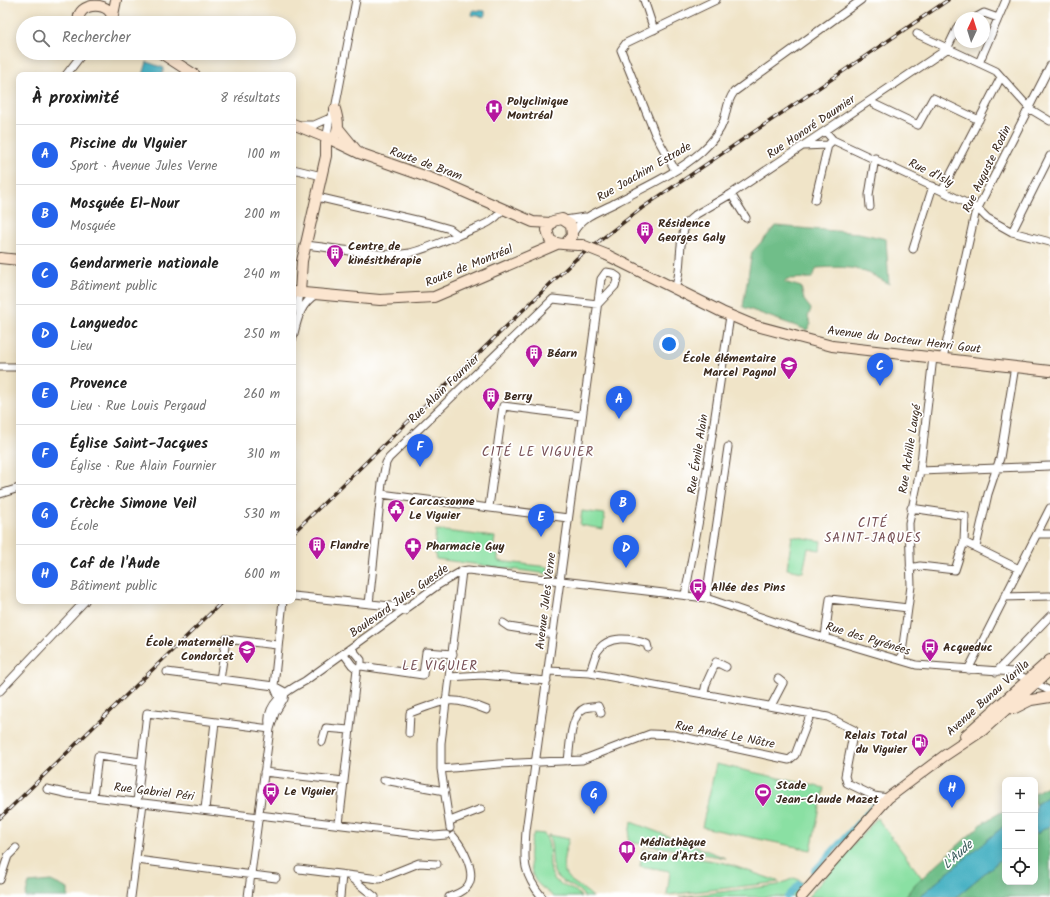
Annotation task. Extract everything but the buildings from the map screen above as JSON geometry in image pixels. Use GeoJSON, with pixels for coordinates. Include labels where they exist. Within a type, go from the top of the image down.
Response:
{"type":"FeatureCollection","features":[{"type":"Feature","properties":{"kind":"main road"},"geometry":{"type":"LineString","coordinates":[[114,16],[116,0]]}},
{"type":"Feature","properties":{"kind":"main road"},"geometry":{"type":"LineString","coordinates":[[79,16],[78,8],[97,1],[108,6],[112,16]]}},
{"type":"Feature","properties":{"kind":"main road"},"geometry":{"type":"LineString","coordinates":[[172,60],[190,72]]}},
{"type":"Feature","properties":{"kind":"main road"},"geometry":{"type":"LineString","coordinates":[[332,114],[338,128],[359,153]]}},
{"type":"Feature","properties":{"kind":"main road","name":"Route de Bram"},"geometry":{"type":"LineString","coordinates":[[296,127],[359,153],[444,183],[532,222],[551,223]]}},
{"type":"Feature","properties":{"kind":"main road"},"geometry":{"type":"LineString","coordinates":[[297,300],[306,244],[322,176],[328,140],[338,128]]}},
{"type":"Feature","properties":{"kind":"main road"},"geometry":{"type":"LineString","coordinates":[[326,156],[335,150],[359,153]]}},
{"type":"Feature","properties":{"kind":"main road"},"geometry":{"type":"LineString","coordinates":[[556,220],[565,220],[571,225],[567,239],[548,237],[547,230],[551,223],[556,220]]}},
{"type":"Feature","properties":{"kind":"main road","name":"Avenue du Docteur Henri Gout"},"geometry":{"type":"LineString","coordinates":[[567,239],[607,254],[730,316],[753,325],[832,346],[1050,371]]}},
{"type":"Feature","properties":{"kind":"main road","name":"Route de Montréal"},"geometry":{"type":"LineString","coordinates":[[297,300],[322,295],[380,300],[434,297],[567,239]]}},
{"type":"Feature","properties":{"kind":"main road"},"geometry":{"type":"LineString","coordinates":[[0,258],[16,260]]}},
{"type":"Feature","properties":{"kind":"main road"},"geometry":{"type":"LineString","coordinates":[[301,273],[309,286],[322,295]]}},
{"type":"Feature","properties":{"kind":"main road"},"geometry":{"type":"LineString","coordinates":[[296,279],[301,273]]}},
{"type":"Feature","properties":{"kind":"main road","name":"Avenue Bunau Varilla"},"geometry":{"type":"LineString","coordinates":[[801,897],[888,798],[944,756],[983,730],[997,718],[1050,660]]}},
{"type":"Feature","properties":{"kind":"main road","name":"Avenue Bunau Varilla"},"geometry":{"type":"LineString","coordinates":[[944,756],[1032,681],[1050,670]]}},
{"type":"Feature","properties":{"kind":"main road"},"geometry":{"type":"LineString","coordinates":[[997,718],[1024,702],[1050,697]]}},
{"type":"Feature","properties":{"kind":"street"},"geometry":{"type":"LineString","coordinates":[[328,140],[356,0]]}},
{"type":"Feature","properties":{"kind":"street"},"geometry":{"type":"LineString","coordinates":[[644,0],[654,30]]}},
{"type":"Feature","properties":{"kind":"street"},"geometry":{"type":"LineString","coordinates":[[675,170],[652,128],[621,50],[626,44],[716,0]]}},
{"type":"Feature","properties":{"kind":"street","name":"Rue Joachim Estrade"},"geometry":{"type":"LineString","coordinates":[[567,239],[580,221],[587,216],[616,203],[675,170],[699,154],[718,133],[725,118],[729,98],[741,85],[861,0]]}},
{"type":"Feature","properties":{"kind":"street"},"geometry":{"type":"LineString","coordinates":[[979,63],[1006,0]]}},
{"type":"Feature","properties":{"kind":"street"},"geometry":{"type":"LineString","coordinates":[[990,15],[998,18]]}},
{"type":"Feature","properties":{"kind":"street"},"geometry":{"type":"LineString","coordinates":[[918,34],[996,71],[1030,109],[1050,121]]}},
{"type":"Feature","properties":{"kind":"street"},"geometry":{"type":"LineString","coordinates":[[947,48],[954,34]]}},
{"type":"Feature","properties":{"kind":"street","name":"Rue Honoré Daumier"},"geometry":{"type":"LineString","coordinates":[[675,288],[679,275],[681,236],[685,225],[696,215],[731,194],[947,48]]}},
{"type":"Feature","properties":{"kind":"street"},"geometry":{"type":"LineString","coordinates":[[68,72],[77,60]]}},
{"type":"Feature","properties":{"kind":"street","name":"Rue Auguste Rodin"},"geometry":{"type":"LineString","coordinates":[[938,357],[978,209],[1030,109],[1050,66]]}},
{"type":"Feature","properties":{"kind":"street"},"geometry":{"type":"LineString","coordinates":[[942,191],[1001,77]]}},
{"type":"Feature","properties":{"kind":"street"},"geometry":{"type":"LineString","coordinates":[[871,100],[874,104],[918,125],[933,98],[979,120]]}},
{"type":"Feature","properties":{"kind":"street"},"geometry":{"type":"LineString","coordinates":[[296,126],[314,125],[332,114]]}},
{"type":"Feature","properties":{"kind":"street","name":"Rue d'Isly"},"geometry":{"type":"LineString","coordinates":[[825,131],[830,143],[875,158],[978,209],[987,218],[1012,232],[1050,242]]}},
{"type":"Feature","properties":{"kind":"street"},"geometry":{"type":"LineString","coordinates":[[802,146],[830,143],[815,200]]}},
{"type":"Feature","properties":{"kind":"street"},"geometry":{"type":"LineString","coordinates":[[1012,232],[1050,156]]}},
{"type":"Feature","properties":{"kind":"street"},"geometry":{"type":"LineString","coordinates":[[870,206],[869,195],[875,158]]}},
{"type":"Feature","properties":{"kind":"street"},"geometry":{"type":"LineString","coordinates":[[296,170],[322,176]]}},
{"type":"Feature","properties":{"kind":"street"},"geometry":{"type":"LineString","coordinates":[[913,249],[932,186]]}},
{"type":"Feature","properties":{"kind":"street"},"geometry":{"type":"LineString","coordinates":[[731,194],[746,218]]}},
{"type":"Feature","properties":{"kind":"street"},"geometry":{"type":"LineString","coordinates":[[317,197],[429,223],[450,229],[458,235]]}},
{"type":"Feature","properties":{"kind":"street"},"geometry":{"type":"LineString","coordinates":[[306,244],[382,253],[408,253],[430,247],[474,229],[497,218],[502,210]]}},
{"type":"Feature","properties":{"kind":"street","name":"Rue Joachim Estrade"},"geometry":{"type":"LineString","coordinates":[[565,220],[587,216]]}},
{"type":"Feature","properties":{"kind":"street"},"geometry":{"type":"LineString","coordinates":[[297,300],[309,299],[322,295]]}},
{"type":"Feature","properties":{"kind":"street","name":"Rue Alain Fournier"},"geometry":{"type":"LineString","coordinates":[[369,604],[381,494],[388,458],[553,299],[598,304]]}},
{"type":"Feature","properties":{"kind":"street","name":"Avenue Jules Verne"},"geometry":{"type":"LineString","coordinates":[[542,897],[528,878],[524,859],[568,518],[598,304]]}},
{"type":"Feature","properties":{"kind":"street","name":"Rue Émile Alain"},"geometry":{"type":"LineString","coordinates":[[685,595],[701,509],[730,316]]}},
{"type":"Feature","properties":{"kind":"street","name":"Rue Achille Laugé"},"geometry":{"type":"LineString","coordinates":[[901,660],[911,586],[909,523],[920,470],[938,357]]}},
{"type":"Feature","properties":{"kind":"street"},"geometry":{"type":"LineString","coordinates":[[976,547],[988,494],[1000,458],[1015,366]]}},
{"type":"Feature","properties":{"kind":"street"},"geometry":{"type":"LineString","coordinates":[[0,367],[16,367]]}},
{"type":"Feature","properties":{"kind":"street"},"geometry":{"type":"LineString","coordinates":[[489,507],[503,406],[582,416]]}},
{"type":"Feature","properties":{"kind":"street"},"geometry":{"type":"LineString","coordinates":[[706,598],[728,447]]}},
{"type":"Feature","properties":{"kind":"street"},"geometry":{"type":"LineString","coordinates":[[920,470],[1050,466]]}},
{"type":"Feature","properties":{"kind":"street"},"geometry":{"type":"LineString","coordinates":[[0,494],[16,489]]}},
{"type":"Feature","properties":{"kind":"street"},"geometry":{"type":"LineString","coordinates":[[381,494],[568,518]]}},
{"type":"Feature","properties":{"kind":"street"},"geometry":{"type":"LineString","coordinates":[[910,568],[920,566],[955,570],[964,542],[965,516],[911,508]]}},
{"type":"Feature","properties":{"kind":"street"},"geometry":{"type":"LineString","coordinates":[[969,670],[1004,597],[1050,508]]}},
{"type":"Feature","properties":{"kind":"street"},"geometry":{"type":"LineString","coordinates":[[1037,534],[1050,534]]}},
{"type":"Feature","properties":{"kind":"street"},"geometry":{"type":"LineString","coordinates":[[964,542],[1019,569]]}},
{"type":"Feature","properties":{"kind":"street"},"geometry":{"type":"LineString","coordinates":[[449,897],[466,888],[471,876],[465,856],[450,830],[441,769],[441,742],[462,571]]}},
{"type":"Feature","properties":{"kind":"street","name":"Boulevard Jules Guesde"},"geometry":{"type":"LineString","coordinates":[[283,696],[405,611],[438,585],[462,571],[491,572],[706,598]]}},
{"type":"Feature","properties":{"kind":"street"},"geometry":{"type":"LineString","coordinates":[[296,596],[402,608],[405,611]]}},
{"type":"Feature","properties":{"kind":"street"},"geometry":{"type":"LineString","coordinates":[[1004,597],[1050,596]]}},
{"type":"Feature","properties":{"kind":"street","name":"Rue des Pyrénées"},"geometry":{"type":"LineString","coordinates":[[706,598],[916,665],[932,668],[1013,672],[1050,691]]}},
{"type":"Feature","properties":{"kind":"street"},"geometry":{"type":"LineString","coordinates":[[825,637],[830,599],[908,608]]}},
{"type":"Feature","properties":{"kind":"street"},"geometry":{"type":"LineString","coordinates":[[0,691],[82,604]]}},
{"type":"Feature","properties":{"kind":"street"},"geometry":{"type":"LineString","coordinates":[[274,686],[277,645],[283,604]]}},
{"type":"Feature","properties":{"kind":"street"},"geometry":{"type":"LineString","coordinates":[[996,672],[1050,616]]}},
{"type":"Feature","properties":{"kind":"street"},"geometry":{"type":"LineString","coordinates":[[503,623],[509,627],[553,634]]}},
{"type":"Feature","properties":{"kind":"street"},"geometry":{"type":"LineString","coordinates":[[590,673],[598,651],[609,640],[622,638],[647,644],[648,648]]}},
{"type":"Feature","properties":{"kind":"street"},"geometry":{"type":"LineString","coordinates":[[220,680],[226,639],[277,645]]}},
{"type":"Feature","properties":{"kind":"street"},"geometry":{"type":"LineString","coordinates":[[338,824],[349,730],[361,660],[351,648]]}},
{"type":"Feature","properties":{"kind":"street"},"geometry":{"type":"LineString","coordinates":[[344,654],[352,665],[359,668],[423,676],[426,652],[453,654]]}},
{"type":"Feature","properties":{"kind":"street"},"geometry":{"type":"LineString","coordinates":[[704,693],[706,684],[716,662],[726,667]]}},
{"type":"Feature","properties":{"kind":"street"},"geometry":{"type":"LineString","coordinates":[[548,671],[590,673],[828,717],[854,730],[845,776],[846,783],[874,796],[888,798]]}},
{"type":"Feature","properties":{"kind":"street"},"geometry":{"type":"LineString","coordinates":[[167,672],[274,686],[283,696],[272,707],[268,724],[270,729],[248,897]]}},
{"type":"Feature","properties":{"kind":"street"},"geometry":{"type":"LineString","coordinates":[[449,677],[482,675],[547,681]]}},
{"type":"Feature","properties":{"kind":"street"},"geometry":{"type":"LineString","coordinates":[[771,706],[783,683],[778,679]]}},
{"type":"Feature","properties":{"kind":"street"},"geometry":{"type":"LineString","coordinates":[[409,733],[410,714],[446,700],[468,702],[487,710]]}},
{"type":"Feature","properties":{"kind":"street"},"geometry":{"type":"LineString","coordinates":[[568,761],[574,719],[579,712],[585,708],[598,706],[601,713]]}},
{"type":"Feature","properties":{"kind":"street"},"geometry":{"type":"LineString","coordinates":[[131,897],[137,860],[142,762],[147,713],[270,729]]}},
{"type":"Feature","properties":{"kind":"street","name":"Rue André Le Nôtre"},"geometry":{"type":"LineString","coordinates":[[441,769],[582,760],[650,734],[674,735],[789,760],[795,755],[811,713]]}},
{"type":"Feature","properties":{"kind":"street"},"geometry":{"type":"LineString","coordinates":[[205,809],[216,722]]}},
{"type":"Feature","properties":{"kind":"street"},"geometry":{"type":"LineString","coordinates":[[322,742],[326,728],[349,730]]}},
{"type":"Feature","properties":{"kind":"street"},"geometry":{"type":"LineString","coordinates":[[93,796],[98,756],[142,762]]}},
{"type":"Feature","properties":{"kind":"street"},"geometry":{"type":"LineString","coordinates":[[264,772],[344,781]]}},
{"type":"Feature","properties":{"kind":"street"},"geometry":{"type":"LineString","coordinates":[[384,780],[445,791]]}},
{"type":"Feature","properties":{"kind":"street","name":"Rue Gabriel Péri"},"geometry":{"type":"LineString","coordinates":[[47,789],[140,802],[434,836],[450,830],[481,809]]}},
{"type":"Feature","properties":{"kind":"street"},"geometry":{"type":"LineString","coordinates":[[0,880],[8,856],[16,848]]}},
{"type":"Feature","properties":{"kind":"street"},"geometry":{"type":"LineString","coordinates":[[137,860],[276,878]]}},
{"type":"Feature","properties":{"kind":"street"},"geometry":{"type":"LineString","coordinates":[[299,869],[379,879],[419,863],[437,864]]}},
{"type":"Feature","properties":{"kind":"street"},"geometry":{"type":"LineString","coordinates":[[340,897],[342,875]]}},
{"type":"Feature","properties":{"kind":"street"},"geometry":{"type":"LineString","coordinates":[[350,876],[375,897]]}},
{"type":"Feature","properties":{"kind":"green space"},"geometry":{"type":"Polygon","coordinates":[[[776,226],[859,233],[886,239],[889,284],[862,271],[838,267],[817,268],[812,278],[787,279],[784,282],[801,287],[804,300],[811,309],[808,317],[811,324],[807,330],[743,307],[752,252],[776,226]]]}},
{"type":"Feature","properties":{"kind":"green space"},"geometry":{"type":"Polygon","coordinates":[[[582,511],[605,514],[603,529],[580,525],[582,511]]]}},
{"type":"Feature","properties":{"kind":"green space"},"geometry":{"type":"Polygon","coordinates":[[[436,530],[495,537],[493,552],[498,553],[498,561],[548,567],[548,574],[436,559],[434,551],[436,530]]]}},
{"type":"Feature","properties":{"kind":"green space"},"geometry":{"type":"Polygon","coordinates":[[[792,536],[821,541],[820,550],[808,548],[803,572],[787,569],[792,536]]]}},
{"type":"Feature","properties":{"kind":"green space","name":"Stade Jean-Claude Mazet"},"geometry":{"type":"Polygon","coordinates":[[[716,764],[824,788],[811,850],[702,827],[716,764]]]}},
{"type":"Feature","properties":{"kind":"green space"},"geometry":{"type":"Polygon","coordinates":[[[1050,784],[1050,795],[1038,803],[1038,791],[1050,784]]]}},
{"type":"Feature","properties":{"kind":"green space"},"geometry":{"type":"Polygon","coordinates":[[[1002,812],[1002,828],[919,897],[905,897],[914,885],[984,822],[1002,812]]]}},
{"type":"Feature","properties":{"kind":"green space"},"geometry":{"type":"Polygon","coordinates":[[[877,818],[922,878],[905,897],[808,897],[877,818]]]}},
{"type":"Feature","properties":{"kind":"green space"},"geometry":{"type":"Polygon","coordinates":[[[631,822],[726,858],[628,842],[631,822]]]}},
{"type":"Feature","properties":{"kind":"green space"},"geometry":{"type":"Polygon","coordinates":[[[1050,825],[1050,897],[956,897],[1002,859],[1002,885],[1038,885],[1038,833],[1050,825]]]}},
{"type":"Feature","properties":{"kind":"green space"},"geometry":{"type":"Polygon","coordinates":[[[534,833],[544,834],[547,839],[549,844],[550,866],[553,877],[556,881],[575,891],[581,897],[554,897],[541,887],[535,880],[530,863],[530,850],[534,833]]]}},
{"type":"Feature","properties":{"kind":"green space"},"geometry":{"type":"Polygon","coordinates":[[[548,835],[569,839],[564,862],[565,873],[568,878],[593,897],[584,897],[576,888],[557,877],[553,868],[551,845],[548,835]]]}},
{"type":"Feature","properties":{"kind":"green space"},"geometry":{"type":"Polygon","coordinates":[[[643,849],[725,863],[780,882],[667,895],[670,871],[640,866],[643,849]]]}},
{"type":"Feature","properties":{"kind":"green space"},"geometry":{"type":"Polygon","coordinates":[[[794,878],[800,880],[802,883],[796,897],[680,897],[778,885],[794,878]]]}},
{"type":"Feature","properties":{"kind":"green space"},"geometry":{"type":"Polygon","coordinates":[[[51,881],[68,889],[68,897],[25,897],[29,883],[51,881]]]}},
{"type":"Feature","properties":{"kind":"water"},"geometry":{"type":"Polygon","coordinates":[[[473,10],[485,11],[485,17],[472,15],[473,10]]]}},
{"type":"Feature","properties":{"kind":"water"},"geometry":{"type":"Polygon","coordinates":[[[147,62],[164,68],[163,72],[144,72],[147,62]]]}},
{"type":"Feature","properties":{"kind":"water"},"geometry":{"type":"Polygon","coordinates":[[[1050,795],[1050,825],[1038,833],[1038,813],[1038,803],[1050,795]]]}},
{"type":"Feature","properties":{"kind":"water"},"geometry":{"type":"Polygon","coordinates":[[[1002,828],[1002,859],[956,897],[919,897],[1002,828]]]}},
{"type":"Feature","properties":{"kind":"waterway"},"geometry":{"type":"LineString","coordinates":[[814,871],[877,802]]}},
{"type":"Feature","properties":{"kind":"waterway"},"geometry":{"type":"LineString","coordinates":[[787,897],[799,884]]}},
{"type":"Feature","properties":{"kind":"railway"},"geometry":{"type":"LineString","coordinates":[[296,530],[576,259],[642,208],[948,0]]}},
{"type":"Feature","properties":{"kind":"railway"},"geometry":{"type":"LineString","coordinates":[[0,818],[220,604]]}},
{"type":"Feature","properties":{"kind":"place","name":"Polyclinique Montréal"},"geometry":{"type":"Point","coordinates":[494,123]}},
{"type":"Feature","properties":{"kind":"place","name":"Résidence Georges Galy"},"geometry":{"type":"Point","coordinates":[645,245]}},
{"type":"Feature","properties":{"kind":"place","name":"Centre de kinésithérapie"},"geometry":{"type":"Point","coordinates":[335,268]}},
{"type":"Feature","properties":{"kind":"place","name":"Béarn"},"geometry":{"type":"Point","coordinates":[534,368]}},
{"type":"Feature","properties":{"kind":"place","name":"École élémentaire Marcel Pagnol"},"geometry":{"type":"Point","coordinates":[789,380]}},
{"type":"Feature","properties":{"kind":"place","name":"Gendarmerie nationale"},"geometry":{"type":"Point","coordinates":[880,386]}},
{"type":"Feature","properties":{"kind":"place","name":"Berry"},"geometry":{"type":"Point","coordinates":[491,411]}},
{"type":"Feature","properties":{"kind":"place","name":"Piscine du VIguier"},"geometry":{"type":"Point","coordinates":[619,419]}},
{"type":"Feature","properties":{"kind":"place","name":"Église Saint-Jacques"},"geometry":{"type":"Point","coordinates":[420,467]}},
{"type":"Feature","properties":{"kind":"place","name":"Carcassonne Le Viguier"},"geometry":{"type":"Point","coordinates":[396,523]}},
{"type":"Feature","properties":{"kind":"place","name":"Mosquée El-Nour"},"geometry":{"type":"Point","coordinates":[623,523]}},
{"type":"Feature","properties":{"kind":"place","name":"Provence"},"geometry":{"type":"Point","coordinates":[541,537]}},
{"type":"Feature","properties":{"kind":"place","name":"Flandre"},"geometry":{"type":"Point","coordinates":[317,560]}},
{"type":"Feature","properties":{"kind":"place","name":"Pharmacie Guy"},"geometry":{"type":"Point","coordinates":[413,561]}},
{"type":"Feature","properties":{"kind":"place","name":"Languedoc"},"geometry":{"type":"Point","coordinates":[626,568]}},
{"type":"Feature","properties":{"kind":"place","name":"Allée des Pins"},"geometry":{"type":"Point","coordinates":[698,602]}},
{"type":"Feature","properties":{"kind":"place","name":"Acqueduc"},"geometry":{"type":"Point","coordinates":[930,662]}},
{"type":"Feature","properties":{"kind":"place","name":"École maternelle Condorcet"},"geometry":{"type":"Point","coordinates":[247,664]}},
{"type":"Feature","properties":{"kind":"place","name":"Relais Total du Viguier"},"geometry":{"type":"Point","coordinates":[920,757]}},
{"type":"Feature","properties":{"kind":"place","name":"Le Viguier"},"geometry":{"type":"Point","coordinates":[271,806]}},
{"type":"Feature","properties":{"kind":"place","name":"Stade Jean-Claude Mazet"},"geometry":{"type":"Point","coordinates":[763,807]}},
{"type":"Feature","properties":{"kind":"place","name":"Caf de l'Aude"},"geometry":{"type":"Point","coordinates":[952,808]}},
{"type":"Feature","properties":{"kind":"place","name":"Crèche Simone Veil"},"geometry":{"type":"Point","coordinates":[594,814]}},
{"type":"Feature","properties":{"kind":"place","name":"Médiathèque Grain d'Arts"},"geometry":{"type":"Point","coordinates":[627,864]}},
{"type":"Feature","properties":{"kind":"district","name":"CITÉ LE VIGUIER"},"geometry":{"type":"Point","coordinates":[538,452]}},
{"type":"Feature","properties":{"kind":"district","name":"CITÉ SAINT-JAQUES"},"geometry":{"type":"Point","coordinates":[873,530]}},
{"type":"Feature","properties":{"kind":"district","name":"LE VIGUIER"},"geometry":{"type":"Point","coordinates":[440,666]}},
{"type":"Feature","properties":{"kind":"water label","name":"L'Aude"},"geometry":{"type":"Point","coordinates":[958,855]}}]}
